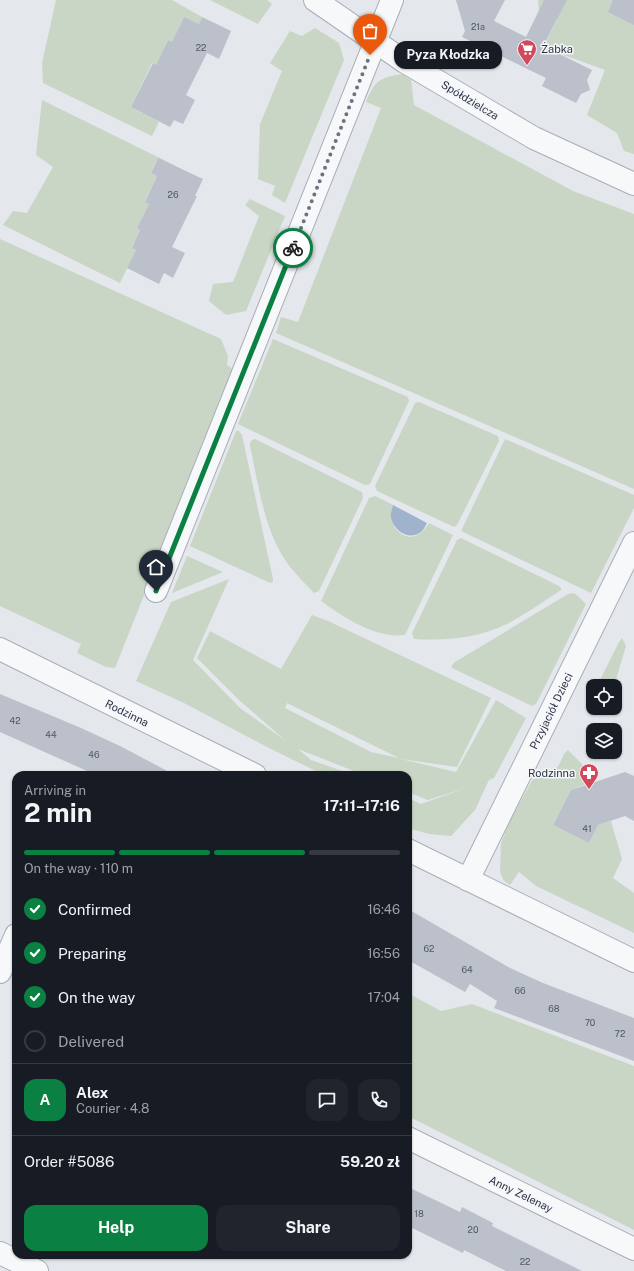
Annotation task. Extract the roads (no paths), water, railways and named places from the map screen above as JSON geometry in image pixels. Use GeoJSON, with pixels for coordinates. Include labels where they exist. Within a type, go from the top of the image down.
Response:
{"type":"FeatureCollection","features":[{"type":"Feature","properties":{"kind":"street","name":"Spółdzielcza"},"geometry":{"type":"LineString","coordinates":[[315,0],[405,62],[534,138],[634,184]]}},
{"type":"Feature","properties":{"kind":"street"},"geometry":{"type":"LineString","coordinates":[[156,591],[392,0]]}},
{"type":"Feature","properties":{"kind":"street","name":"Przyjaciół Dzieci"},"geometry":{"type":"LineString","coordinates":[[468,880],[634,543]]}},
{"type":"Feature","properties":{"kind":"street","name":"Rodzinna"},"geometry":{"type":"LineString","coordinates":[[0,649],[247,771]]}},
{"type":"Feature","properties":{"kind":"street"},"geometry":{"type":"LineString","coordinates":[[412,852],[634,961]]}},
{"type":"Feature","properties":{"kind":"street"},"geometry":{"type":"LineString","coordinates":[[0,972],[11,946]]}},
{"type":"Feature","properties":{"kind":"street","name":"Anny Zelenay"},"geometry":{"type":"LineString","coordinates":[[412,1140],[634,1249]]}},
{"type":"Feature","properties":{"kind":"street"},"geometry":{"type":"LineString","coordinates":[[0,1253],[12,1259]]}},
{"type":"Feature","properties":{"kind":"street"},"geometry":{"type":"LineString","coordinates":[[12,1259],[37,1271]]}},
{"type":"Feature","properties":{"kind":"water"},"geometry":{"type":"Polygon","coordinates":[[[393,505],[427,523],[423,530],[413,535],[403,534],[399,531],[395,527],[391,518],[393,505]]]}},
{"type":"Feature","properties":{"kind":"place","name":"Pyza Kłodzka"},"geometry":{"type":"Point","coordinates":[370,55]}},
{"type":"Feature","properties":{"kind":"place","name":"Żabka"},"geometry":{"type":"Point","coordinates":[527,66]}},
{"type":"Feature","properties":{"kind":"place","name":"Rodzinna"},"geometry":{"type":"Point","coordinates":[589,790]}}]}
